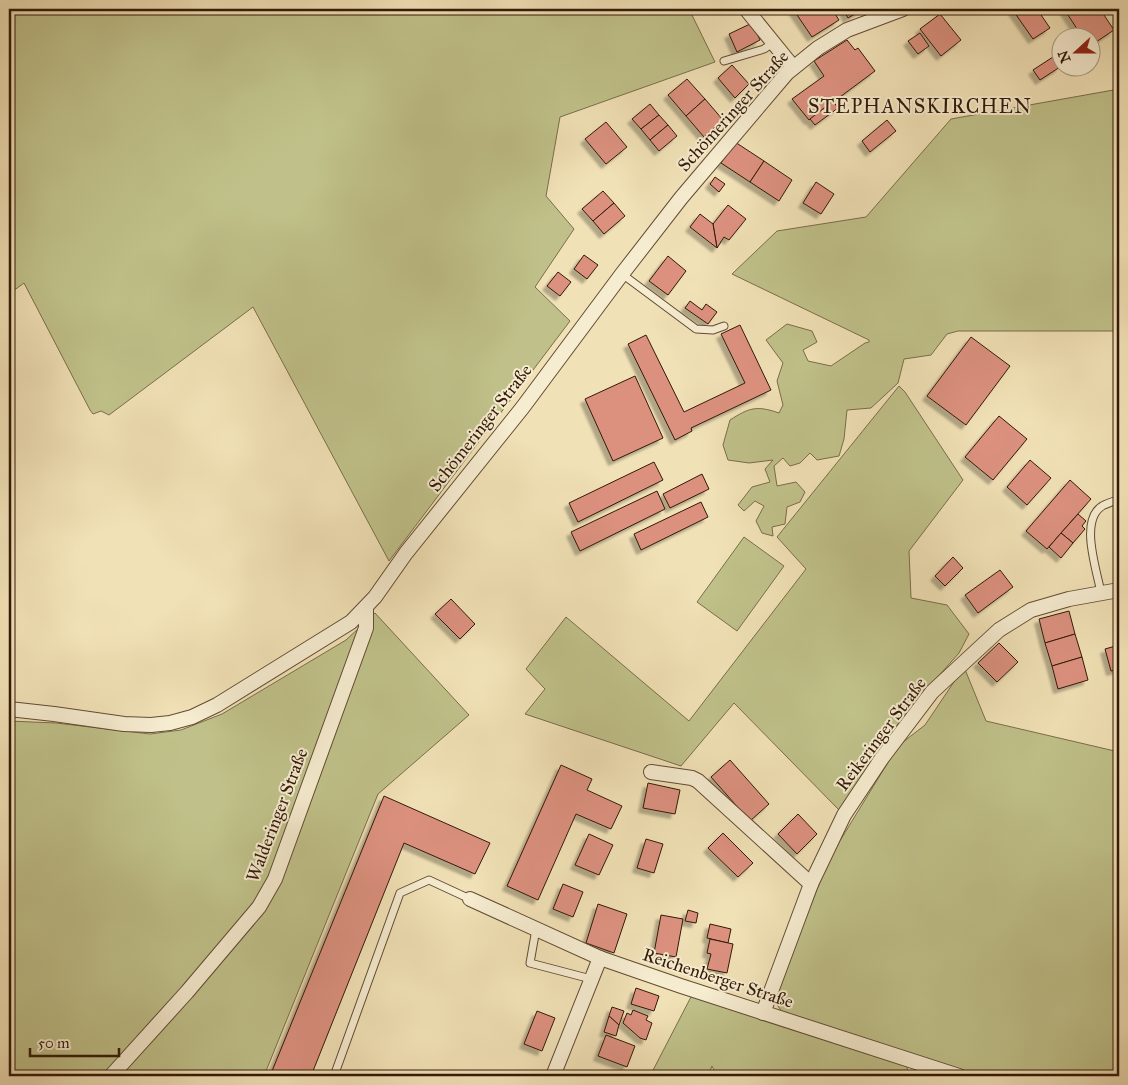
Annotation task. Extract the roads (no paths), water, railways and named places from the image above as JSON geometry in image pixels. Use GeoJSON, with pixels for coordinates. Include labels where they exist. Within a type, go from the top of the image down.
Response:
{"type":"FeatureCollection","features":[{"type":"Feature","properties":{"kind":"street"},"geometry":{"type":"LineString","coordinates":[[746,9],[792,67]]}},
{"type":"Feature","properties":{"kind":"street","name":"Schömeringer Straße"},"geometry":{"type":"LineString","coordinates":[[9,709],[133,724],[160,724],[192,717],[217,705],[351,622],[366,608],[406,553],[523,407],[681,198],[792,67],[847,30],[903,9]]}},
{"type":"Feature","properties":{"kind":"street","name":"Reikeringer Straße"},"geometry":{"type":"LineString","coordinates":[[763,1013],[811,884],[844,815],[882,758],[932,692],[1000,630],[1031,610],[1069,599],[1119,590]]}},
{"type":"Feature","properties":{"kind":"street","name":"Walderinger Straße"},"geometry":{"type":"LineString","coordinates":[[111,1076],[187,992],[259,907],[275,879],[366,628],[366,608]]}},
{"type":"Feature","properties":{"kind":"street"},"geometry":{"type":"LineString","coordinates":[[651,772],[692,778],[698,781],[811,884]]}},
{"type":"Feature","properties":{"kind":"street","name":"Reichenberger Straße"},"geometry":{"type":"LineString","coordinates":[[470,899],[600,958],[959,1076]]}},
{"type":"Feature","properties":{"kind":"street"},"geometry":{"type":"LineString","coordinates":[[553,1076],[590,979],[600,958]]}},
{"type":"Feature","properties":{"kind":"lane"},"geometry":{"type":"LineString","coordinates":[[724,61],[764,49],[773,43]]}},
{"type":"Feature","properties":{"kind":"lane"},"geometry":{"type":"LineString","coordinates":[[622,274],[696,329],[713,330],[724,326]]}},
{"type":"Feature","properties":{"kind":"lane"},"geometry":{"type":"LineString","coordinates":[[1101,593],[1090,539],[1091,520],[1098,508],[1114,500],[1119,501]]}},
{"type":"Feature","properties":{"kind":"lane"},"geometry":{"type":"LineString","coordinates":[[334,1076],[400,893],[429,880],[470,899]]}},
{"type":"Feature","properties":{"kind":"lane"},"geometry":{"type":"LineString","coordinates":[[536,929],[530,963],[590,979]]}},
{"type":"Feature","properties":{"kind":"district","name":"STEPHANSKIRCHEN"},"geometry":{"type":"Point","coordinates":[920,106]}}]}
